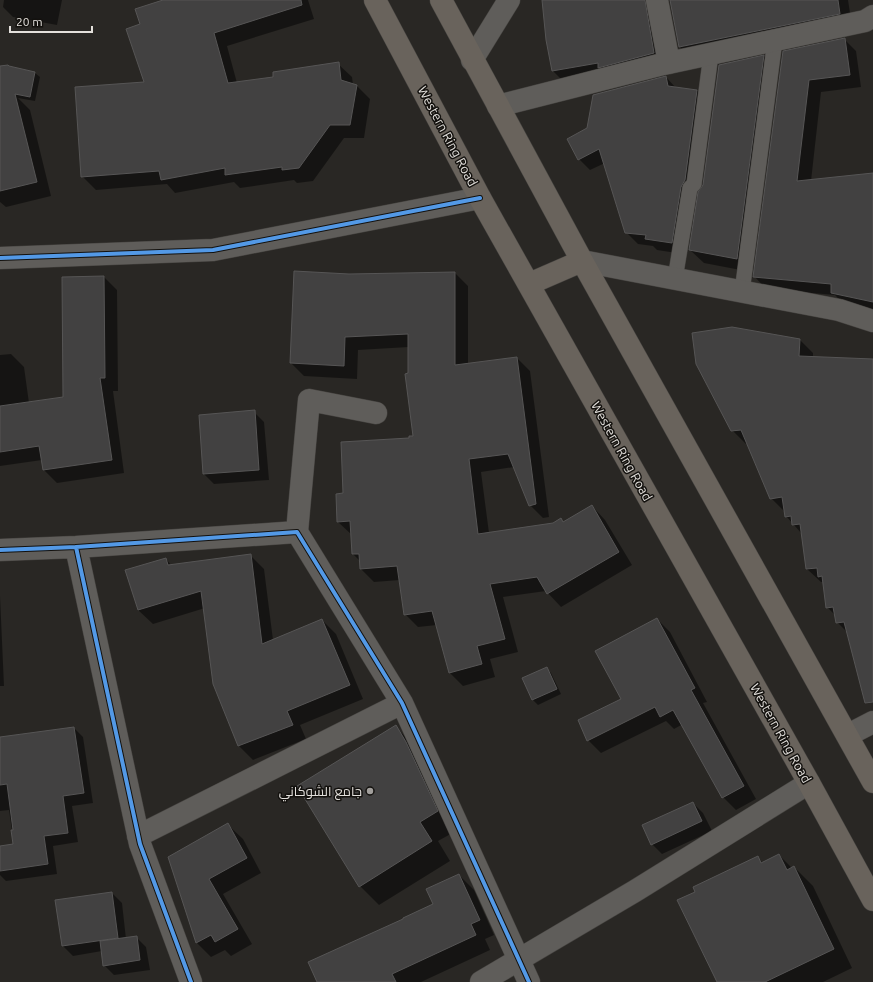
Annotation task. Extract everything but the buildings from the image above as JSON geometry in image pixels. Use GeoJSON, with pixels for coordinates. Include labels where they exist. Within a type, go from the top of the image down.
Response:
{"type":"FeatureCollection","features":[{"type":"Feature","properties":{"kind":"main road","name":"Western Ring Road"},"geometry":{"type":"LineString","coordinates":[[375,0],[480,198],[809,783],[873,900]]}},
{"type":"Feature","properties":{"kind":"main road"},"geometry":{"type":"LineString","coordinates":[[441,0],[472,60],[582,261],[873,782]]}},
{"type":"Feature","properties":{"kind":"main road"},"geometry":{"type":"LineString","coordinates":[[529,284],[582,261]]}},
{"type":"Feature","properties":{"kind":"street"},"geometry":{"type":"LineString","coordinates":[[472,60],[509,0]]}},
{"type":"Feature","properties":{"kind":"street"},"geometry":{"type":"LineString","coordinates":[[657,0],[669,63]]}},
{"type":"Feature","properties":{"kind":"street"},"geometry":{"type":"LineString","coordinates":[[498,106],[669,63],[865,21],[873,16]]}},
{"type":"Feature","properties":{"kind":"street"},"geometry":{"type":"LineString","coordinates":[[0,258],[213,250],[480,198]]}},
{"type":"Feature","properties":{"kind":"street"},"geometry":{"type":"LineString","coordinates":[[582,261],[839,310],[873,321]]}},
{"type":"Feature","properties":{"kind":"street"},"geometry":{"type":"LineString","coordinates":[[376,413],[309,400],[297,532],[402,703],[529,982]]}},
{"type":"Feature","properties":{"kind":"street"},"geometry":{"type":"LineString","coordinates":[[0,550],[76,547],[297,532]]}},
{"type":"Feature","properties":{"kind":"street"},"geometry":{"type":"LineString","coordinates":[[76,547],[138,836],[191,982]]}},
{"type":"Feature","properties":{"kind":"street"},"geometry":{"type":"LineString","coordinates":[[138,836],[402,703]]}},
{"type":"Feature","properties":{"kind":"street"},"geometry":{"type":"LineString","coordinates":[[848,735],[873,722]]}},
{"type":"Feature","properties":{"kind":"street"},"geometry":{"type":"LineString","coordinates":[[481,982],[635,891],[809,783]]}},
{"type":"Feature","properties":{"kind":"lane"},"geometry":{"type":"LineString","coordinates":[[742,292],[775,40]]}},
{"type":"Feature","properties":{"kind":"lane"},"geometry":{"type":"LineString","coordinates":[[675,279],[690,188],[694,184],[711,54]]}},
{"type":"Feature","properties":{"kind":"cycle path"},"geometry":{"type":"LineString","coordinates":[[0,258],[213,250],[480,198]]}},
{"type":"Feature","properties":{"kind":"cycle path"},"geometry":{"type":"LineString","coordinates":[[0,550],[76,547],[297,532],[402,703],[529,982]]}},
{"type":"Feature","properties":{"kind":"cycle path"},"geometry":{"type":"LineString","coordinates":[[76,547],[140,844],[191,982]]}},
{"type":"Feature","properties":{"kind":"place","name":"جامع الشوكاني"},"geometry":{"type":"Point","coordinates":[370,791]}}]}
